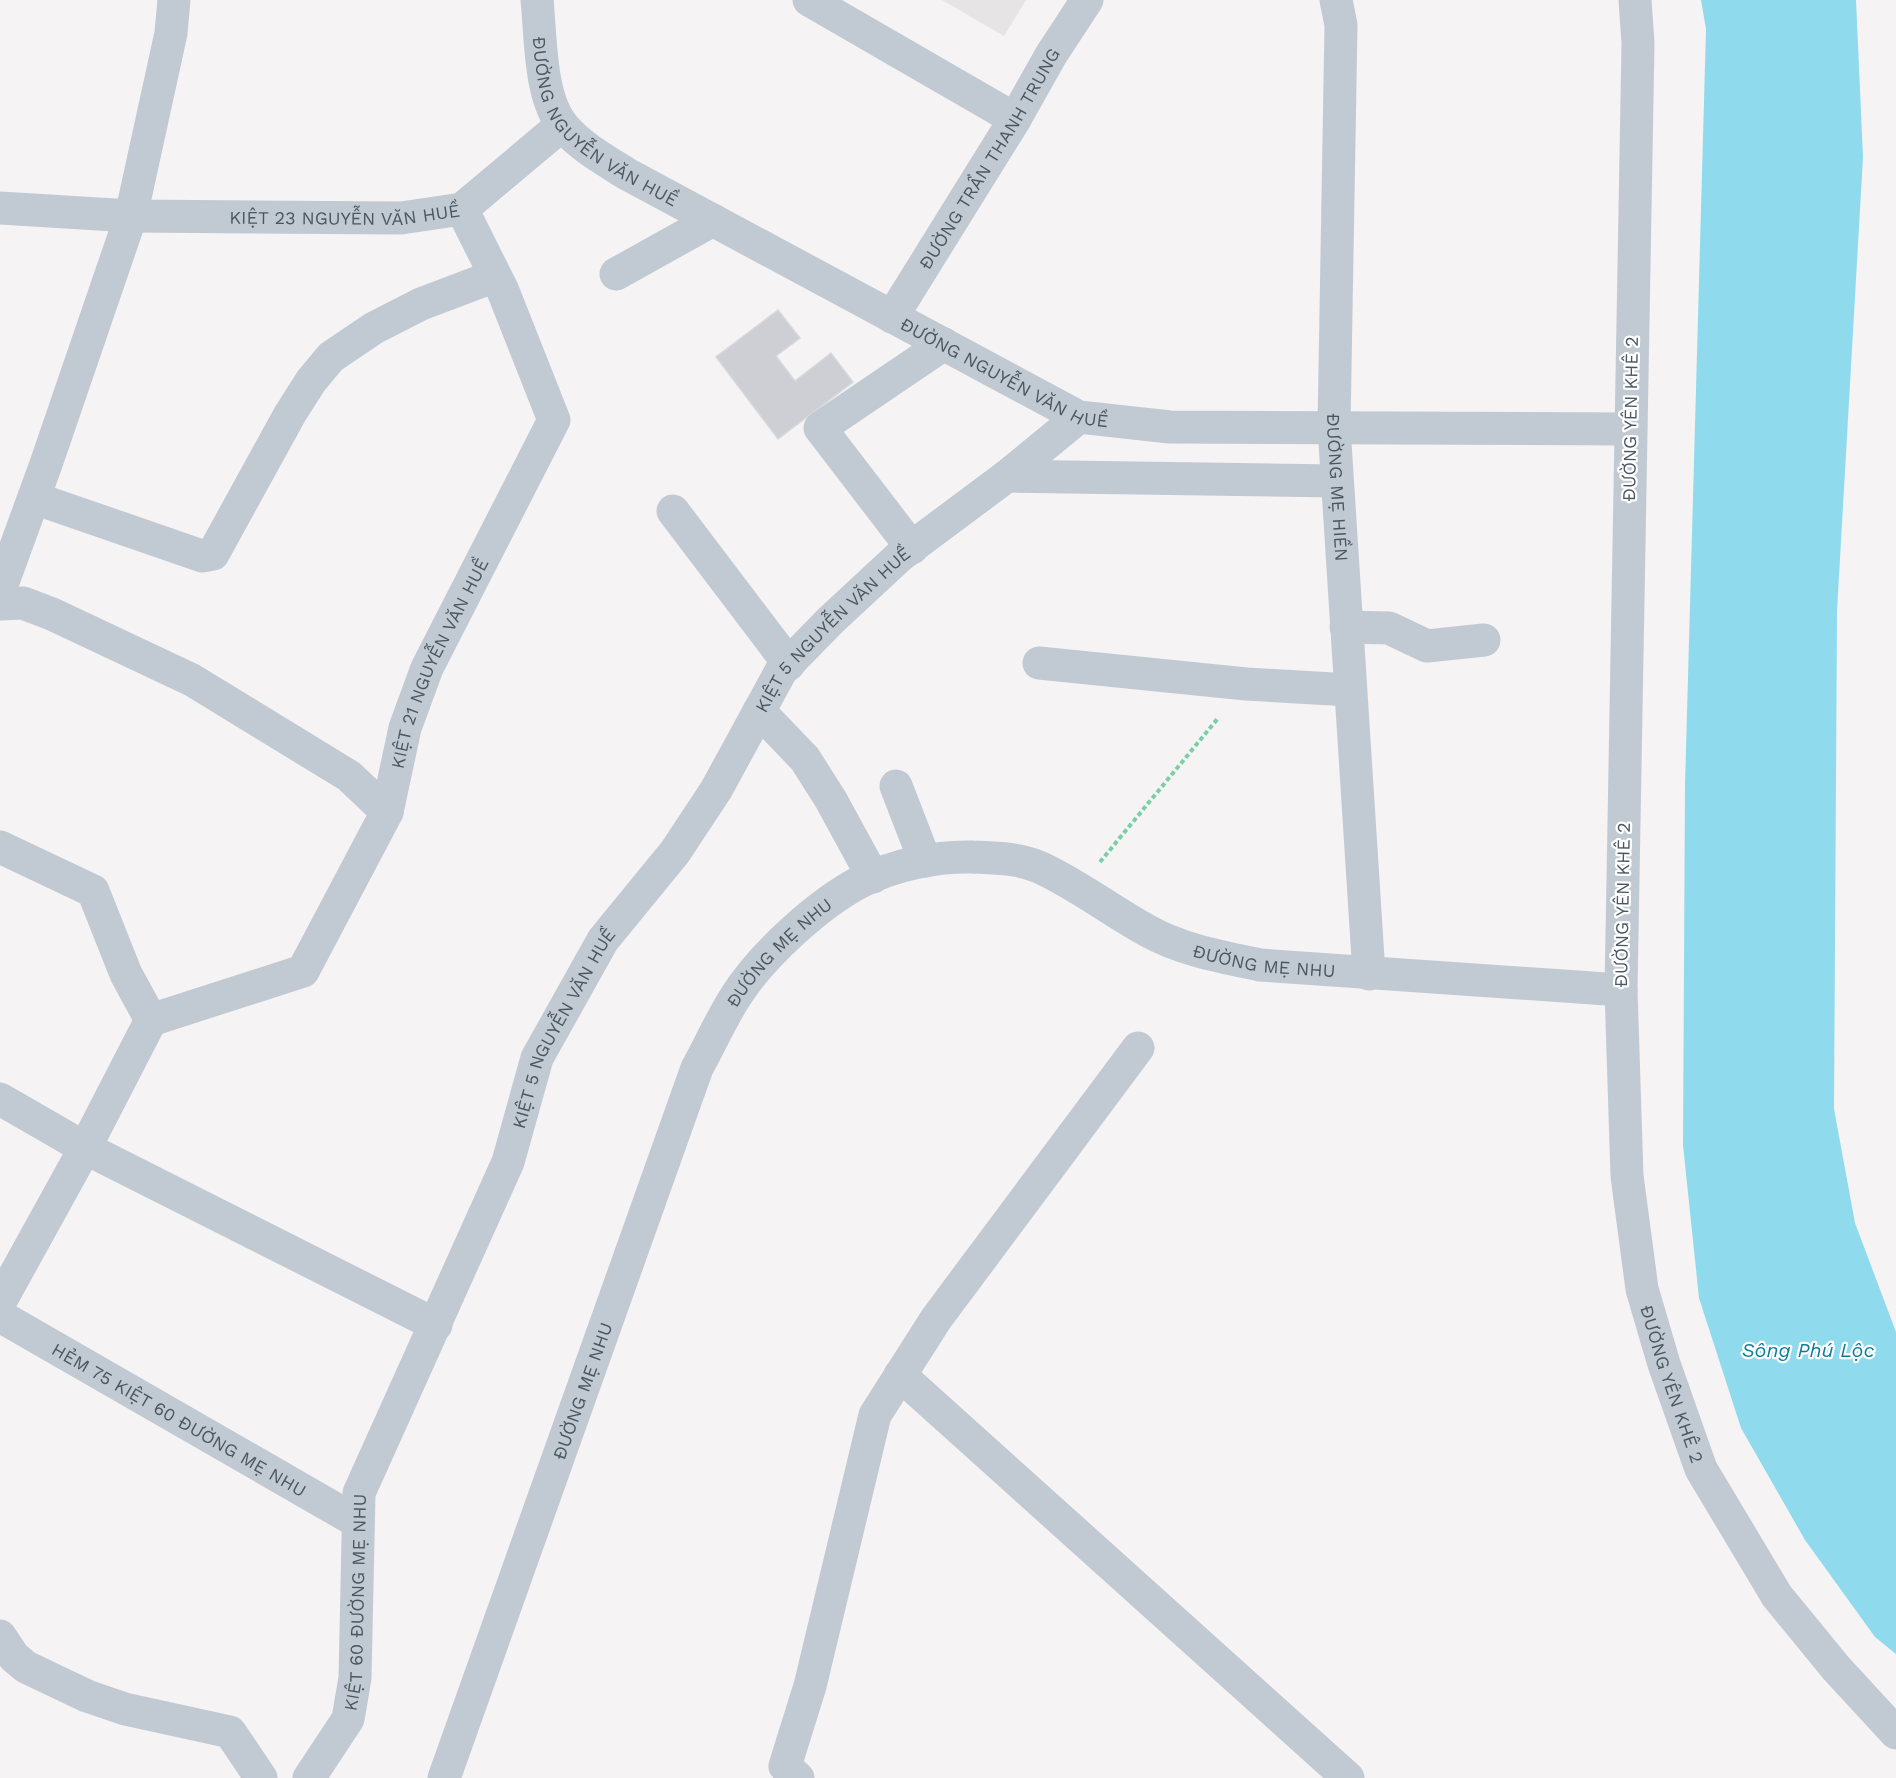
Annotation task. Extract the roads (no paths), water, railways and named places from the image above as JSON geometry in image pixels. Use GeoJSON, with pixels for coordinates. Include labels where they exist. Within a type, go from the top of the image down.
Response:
{"type":"FeatureCollection","features":[{"type":"Feature","properties":{"kind":"street"},"geometry":{"type":"LineString","coordinates":[[0,590],[131,216],[171,33],[174,0]]}},
{"type":"Feature","properties":{"kind":"street","name":"ĐƯỜNG NGUYỄN VĂN HUỀ"},"geometry":{"type":"LineString","coordinates":[[537,0],[549,100],[562,126],[586,148],[627,174],[1079,417],[1170,428],[1630,429]]}},
{"type":"Feature","properties":{"kind":"street"},"geometry":{"type":"LineString","coordinates":[[809,0],[1015,119]]}},
{"type":"Feature","properties":{"kind":"street","name":"ĐƯỜNG TRẦN THANH TRUNG"},"geometry":{"type":"LineString","coordinates":[[892,317],[1015,119],[1051,55],[1087,0]]}},
{"type":"Feature","properties":{"kind":"street","name":"ĐƯỜNG MẸ HIỀN"},"geometry":{"type":"LineString","coordinates":[[1336,0],[1341,26],[1334,427],[1369,974]]}},
{"type":"Feature","properties":{"kind":"street","name":"ĐƯỜNG YÊN KHÊ 2"},"geometry":{"type":"LineString","coordinates":[[1635,0],[1638,43],[1621,990],[1626,1176],[1642,1289],[1664,1364],[1701,1469],[1777,1596],[1836,1668],[1896,1733]]}},
{"type":"Feature","properties":{"kind":"street","name":"KIỆT 23 NGUYỄN VĂN HUỀ"},"geometry":{"type":"LineString","coordinates":[[0,208],[131,216],[401,218],[462,209],[562,126]]}},
{"type":"Feature","properties":{"kind":"street","name":"KIỆT 21 NGUYỄN VĂN HUỀ"},"geometry":{"type":"LineString","coordinates":[[151,1020],[303,971],[387,812],[405,728],[427,668],[554,420],[503,291],[462,209]]}},
{"type":"Feature","properties":{"kind":"street"},"geometry":{"type":"LineString","coordinates":[[616,274],[713,220]]}},
{"type":"Feature","properties":{"kind":"street"},"geometry":{"type":"LineString","coordinates":[[34,498],[202,556],[213,554],[290,414],[311,381],[331,357],[374,328],[421,304],[495,276]]}},
{"type":"Feature","properties":{"kind":"street"},"geometry":{"type":"LineString","coordinates":[[912,548],[820,428],[944,344]]}},
{"type":"Feature","properties":{"kind":"street","name":"KIỆT 5 NGUYỄN VĂN HUỀ"},"geometry":{"type":"LineString","coordinates":[[436,1324],[508,1162],[537,1058],[603,940],[675,852],[716,790],[781,671],[831,620],[912,548],[1007,476],[1079,417]]}},
{"type":"Feature","properties":{"kind":"street"},"geometry":{"type":"LineString","coordinates":[[1007,476],[1336,481]]}},
{"type":"Feature","properties":{"kind":"street"},"geometry":{"type":"LineString","coordinates":[[674,511],[789,664]]}},
{"type":"Feature","properties":{"kind":"street"},"geometry":{"type":"LineString","coordinates":[[0,604],[23,603],[52,614],[192,680],[349,776],[387,812]]}},
{"type":"Feature","properties":{"kind":"street"},"geometry":{"type":"LineString","coordinates":[[1346,627],[1389,628],[1427,646],[1484,640]]}},
{"type":"Feature","properties":{"kind":"street"},"geometry":{"type":"LineString","coordinates":[[1039,663],[1246,684],[1350,690]]}},
{"type":"Feature","properties":{"kind":"street"},"geometry":{"type":"LineString","coordinates":[[759,711],[805,759],[873,877]]}},
{"type":"Feature","properties":{"kind":"street"},"geometry":{"type":"LineString","coordinates":[[896,786],[925,861]]}},
{"type":"Feature","properties":{"kind":"street"},"geometry":{"type":"LineString","coordinates":[[0,847],[93,891],[126,974],[151,1020],[85,1148],[4,1287]]}},
{"type":"Feature","properties":{"kind":"street","name":"ĐƯỜNG MẸ NHU"},"geometry":{"type":"LineString","coordinates":[[444,1778],[697,1068],[736,996],[759,965],[824,906],[873,877],[925,861],[946,856],[1001,859],[1036,866],[1079,888],[1150,932],[1204,953],[1260,965],[1621,990]]}},
{"type":"Feature","properties":{"kind":"street"},"geometry":{"type":"LineString","coordinates":[[798,1778],[785,1766],[810,1686],[875,1415],[936,1319],[1138,1048]]}},
{"type":"Feature","properties":{"kind":"street"},"geometry":{"type":"LineString","coordinates":[[0,1099],[85,1148],[436,1324]]}},
{"type":"Feature","properties":{"kind":"street","name":"HẺM 75 KIỆT 60 ĐƯỜNG MẸ NHU"},"geometry":{"type":"LineString","coordinates":[[0,1316],[358,1522]]}},
{"type":"Feature","properties":{"kind":"street","name":"KIỆT 60 ĐƯỜNG MẸ NHU"},"geometry":{"type":"LineString","coordinates":[[309,1778],[348,1719],[355,1678],[359,1493],[436,1324]]}},
{"type":"Feature","properties":{"kind":"street"},"geometry":{"type":"LineString","coordinates":[[900,1375],[1348,1778]]}},
{"type":"Feature","properties":{"kind":"street"},"geometry":{"type":"LineString","coordinates":[[0,1636],[3,1644],[14,1657],[26,1666],[87,1696],[125,1709],[230,1732],[261,1778]]}},
{"type":"Feature","properties":{"kind":"water","name":"Sông Phú Lộc"},"geometry":{"type":"Polygon","coordinates":[[[1701,0],[1856,0],[1863,157],[1837,611],[1834,1109],[1855,1223],[1896,1332],[1896,1654],[1875,1637],[1805,1540],[1741,1428],[1699,1298],[1683,1145],[1685,785],[1706,29],[1701,0]]]}}]}
